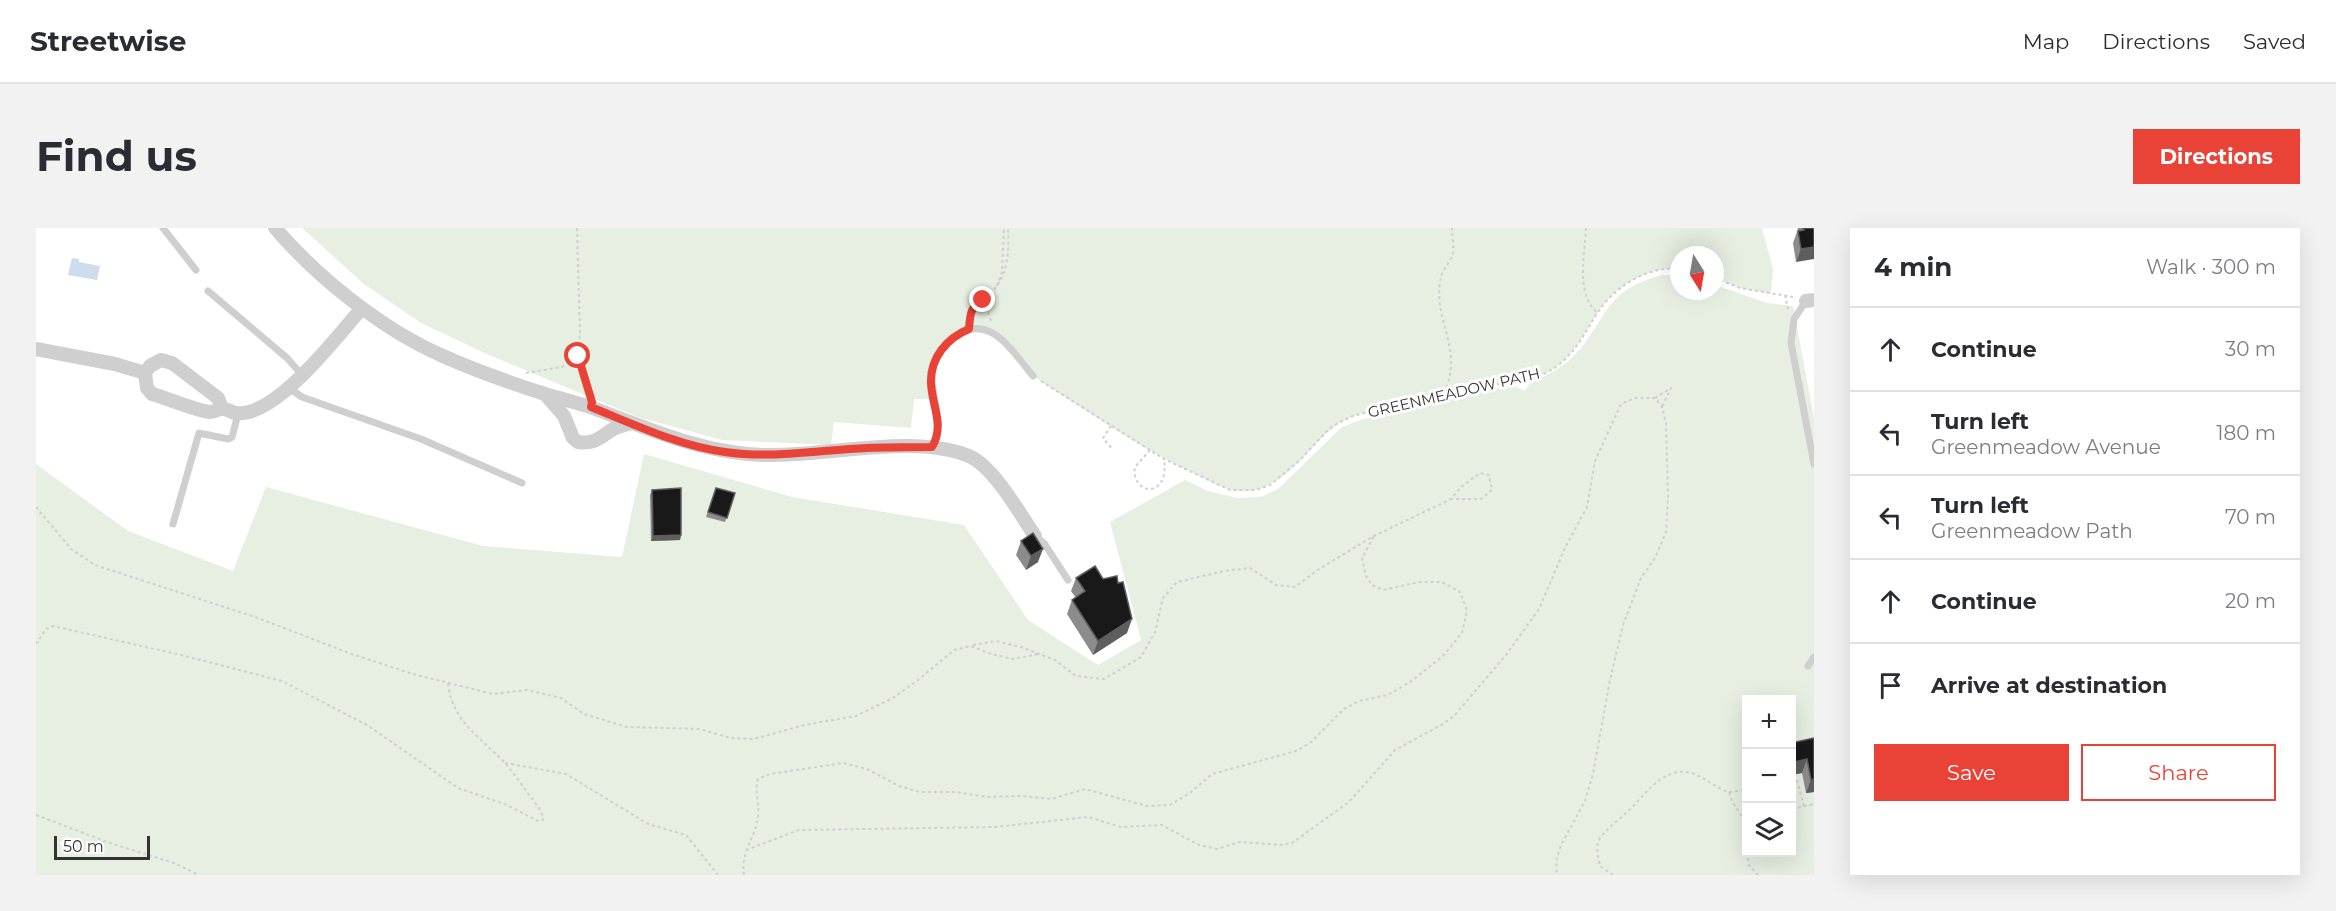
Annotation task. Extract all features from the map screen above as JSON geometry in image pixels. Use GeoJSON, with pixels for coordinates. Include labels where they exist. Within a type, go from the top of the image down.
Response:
{"type":"FeatureCollection","features":[{"type":"Feature","properties":{"kind":"street"},"geometry":{"type":"LineString","coordinates":[[275,228],[308,262],[362,308],[400,333],[443,356],[691,444],[724,452],[776,455],[866,448],[932,447],[956,451],[973,458],[986,468],[1035,536]]}},
{"type":"Feature","properties":{"kind":"street"},"geometry":{"type":"LineString","coordinates":[[222,408],[218,398],[172,363],[161,360],[150,366],[145,373],[147,388],[152,393],[209,412],[222,408],[238,414],[260,406],[289,388],[322,357],[362,308]]}},
{"type":"Feature","properties":{"kind":"street"},"geometry":{"type":"LineString","coordinates":[[36,349],[115,364],[145,373]]}},
{"type":"Feature","properties":{"kind":"street"},"geometry":{"type":"LineString","coordinates":[[545,394],[564,416],[573,438],[578,442],[593,442],[616,428],[630,423]]}},
{"type":"Feature","properties":{"kind":"lane"},"geometry":{"type":"LineString","coordinates":[[164,228],[196,270]]}},
{"type":"Feature","properties":{"kind":"lane"},"geometry":{"type":"LineString","coordinates":[[208,291],[303,375]]}},
{"type":"Feature","properties":{"kind":"lane"},"geometry":{"type":"LineString","coordinates":[[1810,300],[1794,319],[1791,343],[1814,464]]}},
{"type":"Feature","properties":{"kind":"lane"},"geometry":{"type":"LineString","coordinates":[[932,447],[938,437],[939,423],[931,382],[934,364],[941,350],[957,334],[969,329],[980,328],[999,336],[1033,376]]}},
{"type":"Feature","properties":{"kind":"lane"},"geometry":{"type":"LineString","coordinates":[[289,388],[302,397],[422,439],[522,483]]}},
{"type":"Feature","properties":{"kind":"lane"},"geometry":{"type":"LineString","coordinates":[[172,524],[199,433],[228,439],[232,436],[238,414]]}},
{"type":"Feature","properties":{"kind":"lane"},"geometry":{"type":"LineString","coordinates":[[1035,536],[1044,543],[1068,580]]}},
{"type":"Feature","properties":{"kind":"lane"},"geometry":{"type":"LineString","coordinates":[[1808,666],[1814,657]]}},
{"type":"Feature","properties":{"kind":"path"},"geometry":{"type":"LineString","coordinates":[[578,228],[580,333],[578,356],[592,402],[591,407]]}},
{"type":"Feature","properties":{"kind":"path"},"geometry":{"type":"LineString","coordinates":[[969,329],[970,314],[975,304],[989,297],[1005,273],[1006,228]]}},
{"type":"Feature","properties":{"kind":"path"},"geometry":{"type":"LineString","coordinates":[[1444,393],[1450,380],[1452,364],[1440,301],[1441,277],[1453,253],[1452,228]]}},
{"type":"Feature","properties":{"kind":"path"},"geometry":{"type":"LineString","coordinates":[[1586,228],[1584,274],[1586,297],[1590,306],[1598,313]]}},
{"type":"Feature","properties":{"kind":"path","name":"GREENMEADOW PATH"},"geometry":{"type":"LineString","coordinates":[[1033,376],[1164,459],[1230,490],[1256,490],[1281,477],[1338,423],[1353,416],[1460,388],[1520,381],[1544,374],[1574,350],[1614,293],[1636,278],[1661,269],[1670,270]]}},
{"type":"Feature","properties":{"kind":"path"},"geometry":{"type":"LineString","coordinates":[[1724,282],[1740,288],[1810,300]]}},
{"type":"Feature","properties":{"kind":"path"},"geometry":{"type":"LineString","coordinates":[[507,380],[520,373],[562,367],[578,356]]}},
{"type":"Feature","properties":{"kind":"path"},"geometry":{"type":"LineString","coordinates":[[746,850],[799,830],[994,827],[1088,817],[1121,827],[1162,825],[1199,845],[1217,849],[1240,842],[1281,845],[1292,843],[1349,802],[1395,750],[1454,716],[1506,655],[1539,609],[1565,549],[1587,507],[1595,461],[1620,404],[1635,398],[1654,398],[1671,388],[1662,407]]}},
{"type":"Feature","properties":{"kind":"path"},"geometry":{"type":"LineString","coordinates":[[1557,875],[1556,861],[1561,845],[1585,801],[1593,774],[1610,680],[1623,625],[1641,578],[1655,558],[1666,532],[1668,497],[1666,423],[1662,407],[1654,398]]}},
{"type":"Feature","properties":{"kind":"path"},"geometry":{"type":"LineString","coordinates":[[1111,426],[1104,438],[1113,450]]}},
{"type":"Feature","properties":{"kind":"path"},"geometry":{"type":"LineString","coordinates":[[1150,450],[1135,467],[1134,477],[1141,486],[1151,489],[1164,481],[1166,471],[1164,459]]}},
{"type":"Feature","properties":{"kind":"path"},"geometry":{"type":"LineString","coordinates":[[36,507],[71,549],[95,565],[258,618],[360,657],[413,674],[494,694],[527,690],[561,698],[584,714],[627,727],[699,729],[731,738],[754,739],[804,725],[856,716],[893,698],[954,650],[996,641],[1055,660],[1076,676],[1104,679],[1141,657],[1155,632],[1163,598],[1177,582],[1224,571],[1250,568],[1276,585],[1295,587],[1319,569],[1374,536],[1451,499],[1461,487],[1480,472],[1489,475],[1492,490],[1481,500],[1451,499]]}},
{"type":"Feature","properties":{"kind":"path"},"geometry":{"type":"LineString","coordinates":[[744,875],[742,863],[759,814],[755,788],[758,779],[770,774],[843,763],[867,769],[899,786],[920,792],[956,792],[987,797],[1020,795],[1052,799],[1085,789],[1147,806],[1170,805],[1190,793],[1212,774],[1296,751],[1310,743],[1344,709],[1359,701],[1388,695],[1410,682],[1443,656],[1462,633],[1467,611],[1460,592],[1442,582],[1419,582],[1383,590],[1371,585],[1366,576],[1362,558],[1374,536]]}},
{"type":"Feature","properties":{"kind":"path"},"geometry":{"type":"LineString","coordinates":[[36,644],[46,629],[53,626],[282,681],[368,725],[458,788],[507,805],[538,821],[543,820],[543,815],[537,805],[505,764],[459,718],[448,683]]}},
{"type":"Feature","properties":{"kind":"path"},"geometry":{"type":"LineString","coordinates":[[971,646],[1013,659],[1039,654]]}},
{"type":"Feature","properties":{"kind":"path"},"geometry":{"type":"LineString","coordinates":[[505,764],[566,774],[648,824],[686,835],[718,875]]}},
{"type":"Feature","properties":{"kind":"path"},"geometry":{"type":"LineString","coordinates":[[1613,875],[1600,866],[1597,846],[1600,838],[1653,784],[1679,772],[1701,776],[1715,788],[1729,792],[1742,790]]}},
{"type":"Feature","properties":{"kind":"path"},"geometry":{"type":"LineString","coordinates":[[1797,780],[1804,807]]}},
{"type":"Feature","properties":{"kind":"path"},"geometry":{"type":"LineString","coordinates":[[1729,792],[1742,817]]}},
{"type":"Feature","properties":{"kind":"path"},"geometry":{"type":"LineString","coordinates":[[1796,808],[1814,804]]}},
{"type":"Feature","properties":{"kind":"path"},"geometry":{"type":"LineString","coordinates":[[36,814],[110,843],[174,863],[199,875]]}},
{"type":"Feature","properties":{"kind":"path"},"geometry":{"type":"LineString","coordinates":[[1748,857],[1749,865],[1758,875]]}},
{"type":"Feature","properties":{"kind":"shaded area"},"geometry":{"type":"Polygon","coordinates":[[[302,228],[1762,228],[1773,269],[1771,294],[1740,288],[1724,282],[1724,246],[1670,246],[1670,269],[1647,273],[1618,290],[1603,305],[1565,360],[1546,373],[1522,381],[1472,387],[1420,398],[1353,416],[1329,431],[1281,478],[1264,487],[1244,491],[1229,489],[1210,481],[1172,463],[1117,431],[1033,376],[989,330],[957,334],[934,364],[933,399],[914,399],[911,428],[834,422],[831,445],[722,440],[638,417],[489,355],[421,323],[364,284],[302,228]]]}},
{"type":"Feature","properties":{"kind":"shaded area"},"geometry":{"type":"Polygon","coordinates":[[[1670,275],[1670,300],[1724,300],[1724,288],[1767,303],[1793,306],[1814,418],[1814,875],[36,875],[36,464],[128,531],[233,571],[266,487],[483,546],[622,557],[644,454],[792,497],[964,525],[1028,620],[1098,665],[1141,640],[1110,522],[1185,480],[1208,491],[1237,498],[1261,497],[1278,489],[1342,427],[1361,420],[1448,398],[1514,386],[1525,391],[1530,382],[1550,374],[1566,363],[1587,341],[1616,298],[1646,280],[1670,275]]]}},
{"type":"Feature","properties":{"kind":"water"},"geometry":{"type":"Polygon","coordinates":[[[72,258],[79,259],[79,262],[100,266],[97,280],[68,275],[72,258]]]}},
{"type":"Feature","properties":{"kind":"building"},"geometry":{"type":"Polygon","coordinates":[[[1803,228],[1814,228],[1814,247],[1801,249],[1798,231],[1804,230],[1803,228]]]}},
{"type":"Feature","properties":{"kind":"building"},"geometry":{"type":"Polygon","coordinates":[[[681,488],[681,535],[653,536],[652,490],[681,488]]]}},
{"type":"Feature","properties":{"kind":"building"},"geometry":{"type":"Polygon","coordinates":[[[716,488],[735,493],[727,518],[708,512],[716,488]]]}},
{"type":"Feature","properties":{"kind":"building"},"geometry":{"type":"Polygon","coordinates":[[[1033,533],[1043,549],[1031,556],[1021,541],[1033,533]]]}},
{"type":"Feature","properties":{"kind":"building"},"geometry":{"type":"Polygon","coordinates":[[[1095,566],[1103,579],[1117,576],[1118,583],[1123,582],[1132,619],[1098,641],[1072,600],[1085,591],[1076,578],[1095,566]]]}},
{"type":"Feature","properties":{"kind":"building"},"geometry":{"type":"Polygon","coordinates":[[[1814,738],[1814,779],[1811,780],[1807,759],[1796,762],[1796,742],[1814,738]]]}},
{"type":"Feature","properties":{"kind":"route"},"geometry":{"type":"LineString","coordinates":[[578,356],[592,402],[591,407],[691,444],[724,452],[764,455],[823,453],[866,448],[932,447],[938,437],[939,423],[931,382],[934,364],[941,350],[957,334],[969,329],[970,314],[975,304],[983,300]]}}]}
